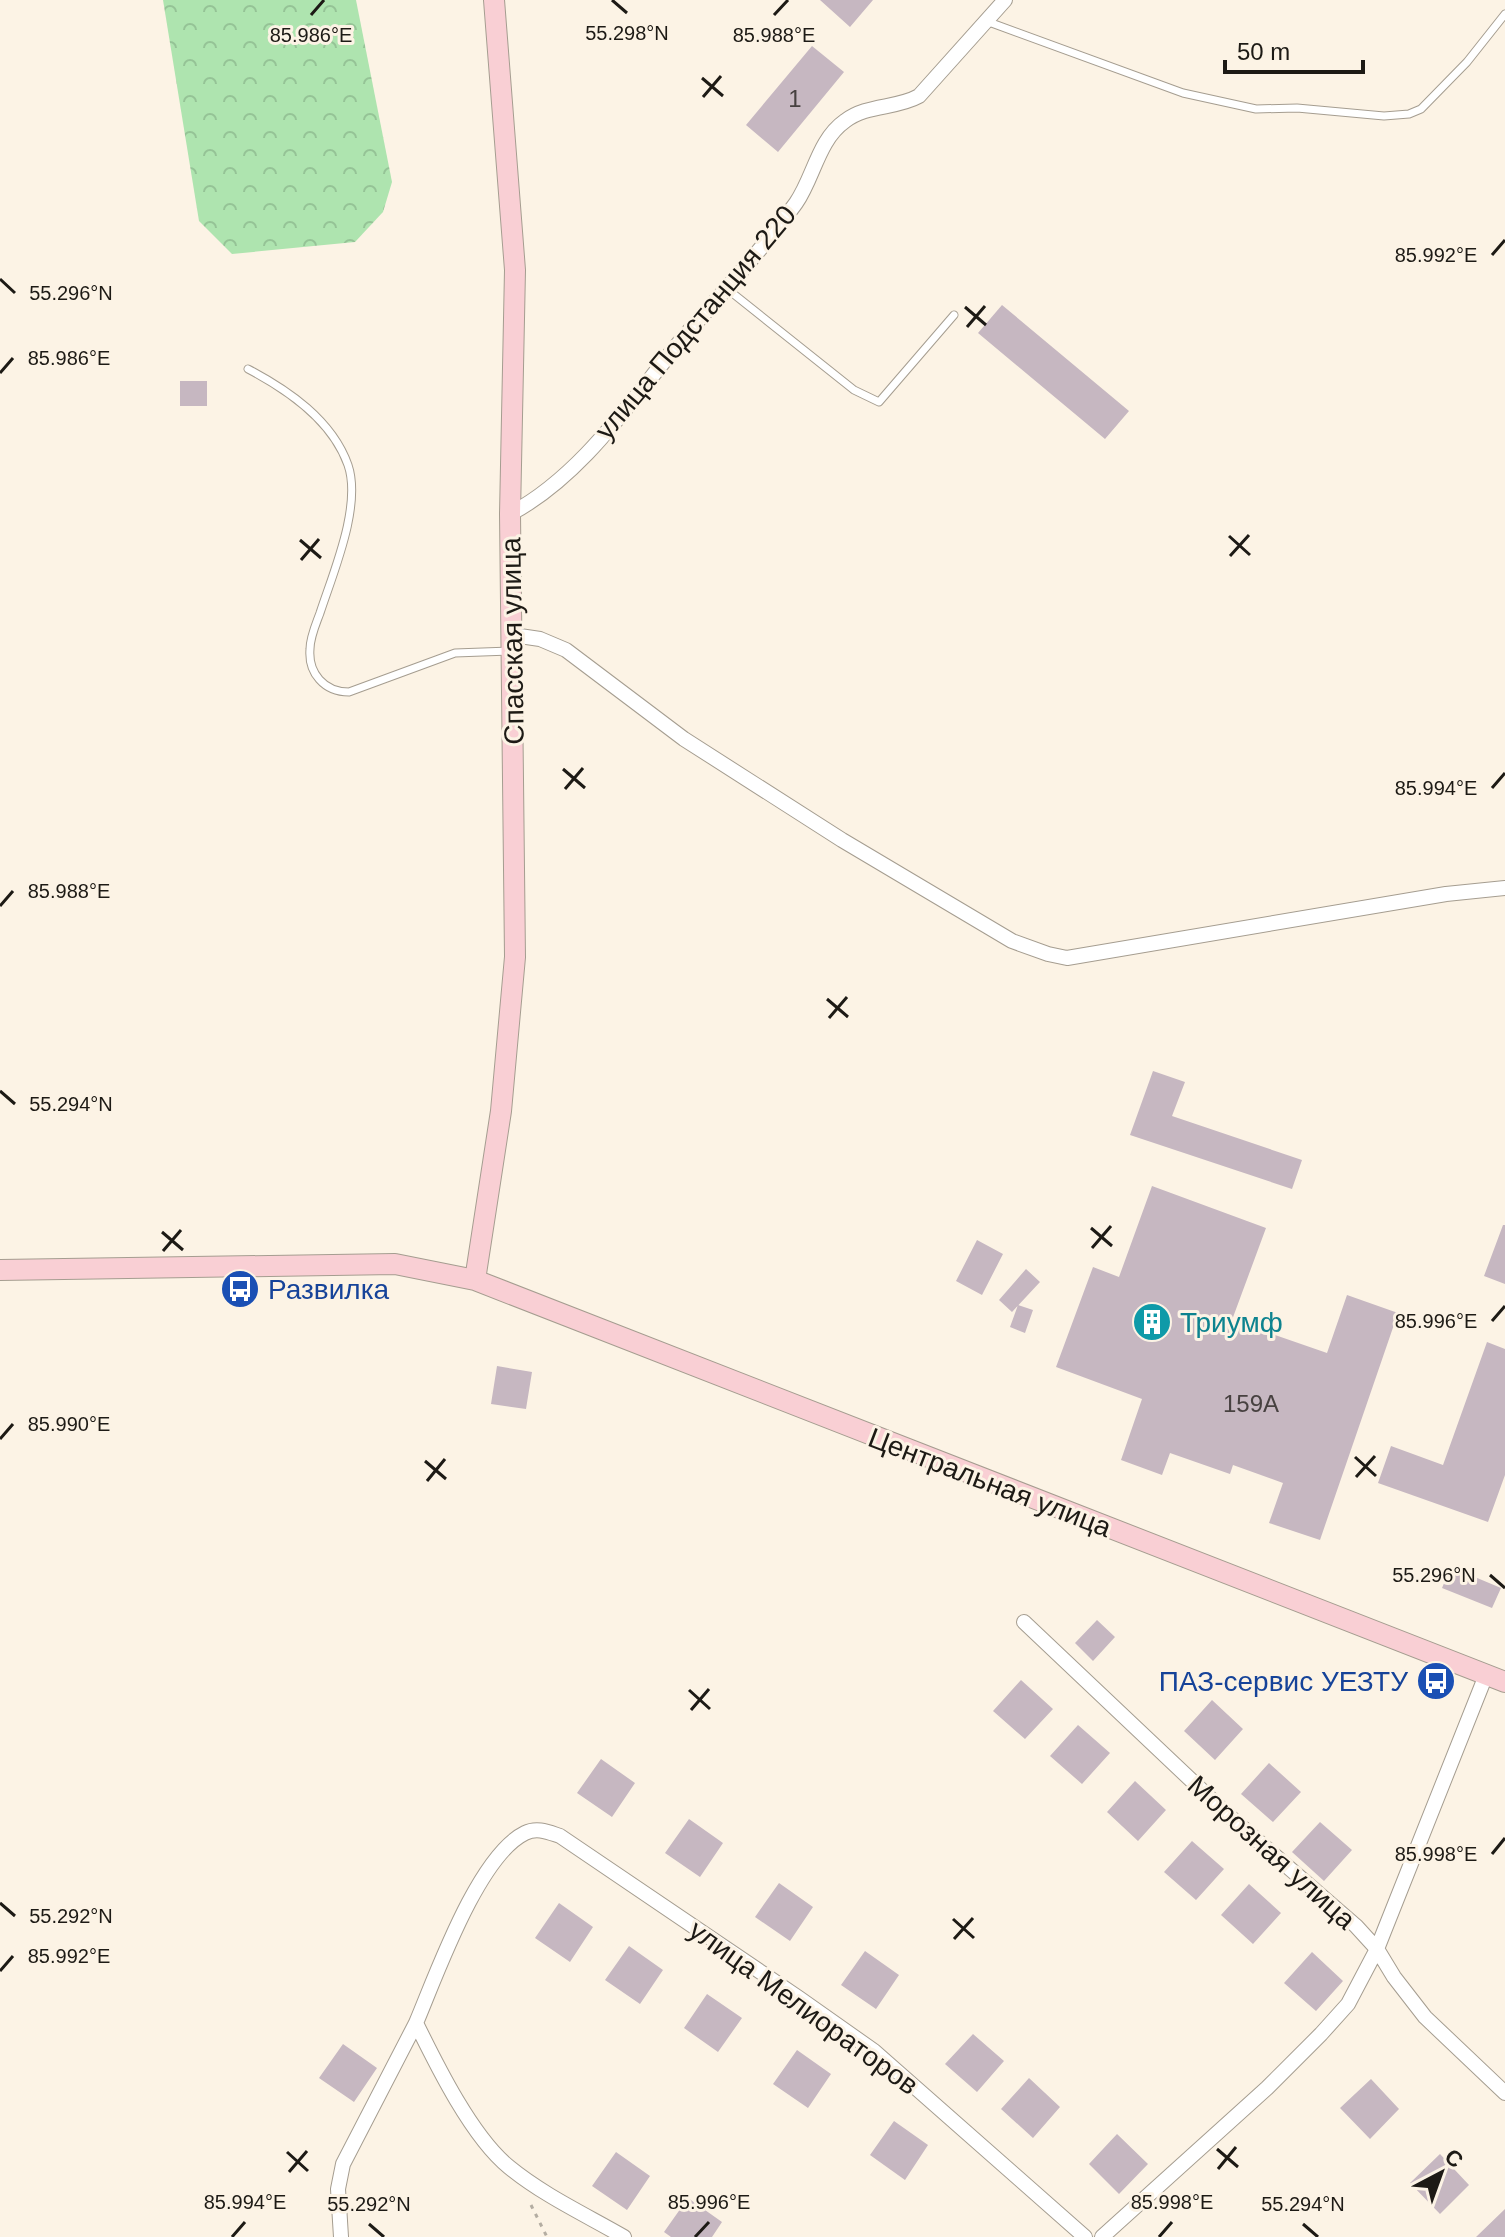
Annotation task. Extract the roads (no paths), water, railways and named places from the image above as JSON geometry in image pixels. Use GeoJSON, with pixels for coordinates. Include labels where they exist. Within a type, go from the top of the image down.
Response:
{"type":"FeatureCollection","features":[{"type":"Feature","properties":{"kind":"street","name":"Спасская улица"},"geometry":{"type":"LineString","coordinates":[[475,1280],[501,1111],[515,957],[510,514],[515,270],[494,0]]}},
{"type":"Feature","properties":{"kind":"street","name":"улица Подстанция 220"},"geometry":{"type":"LineString","coordinates":[[510,514],[546,493],[570,471],[726,288],[798,201],[820,152],[842,122],[859,112],[908,102],[919,96],[1005,0]]}},
{"type":"Feature","properties":{"kind":"street"},"geometry":{"type":"LineString","coordinates":[[513,643],[540,639],[566,650],[684,739],[842,840],[1012,941],[1048,954],[1067,958],[1416,899],[1505,888]]}},
{"type":"Feature","properties":{"kind":"street","name":"Центральная улица"},"geometry":{"type":"LineString","coordinates":[[0,1270],[395,1264],[475,1280],[1496,1678]]}},
{"type":"Feature","properties":{"kind":"street","name":"Морозная улица"},"geometry":{"type":"LineString","coordinates":[[1024,1622],[1228,1815],[1356,1926],[1377,1949],[1425,2017],[1505,2093]]}},
{"type":"Feature","properties":{"kind":"street"},"geometry":{"type":"LineString","coordinates":[[1102,2237],[1267,2088],[1348,2004],[1377,1949],[1496,1678]]}},
{"type":"Feature","properties":{"kind":"street","name":"улица Мелиораторов"},"geometry":{"type":"LineString","coordinates":[[416,2023],[465,1909],[488,1870],[509,1845],[526,1833],[543,1830],[560,1836],[874,2051],[1085,2237]]}},
{"type":"Feature","properties":{"kind":"street"},"geometry":{"type":"LineString","coordinates":[[341,2237],[338,2189],[343,2164],[416,2023]]}},
{"type":"Feature","properties":{"kind":"street"},"geometry":{"type":"LineString","coordinates":[[416,2023],[442,2077],[486,2143],[506,2166],[624,2237]]}},
{"type":"Feature","properties":{"kind":"lane"},"geometry":{"type":"LineString","coordinates":[[986,21],[1183,93],[1256,109],[1297,108],[1384,116],[1409,114],[1421,109],[1467,62],[1505,14]]}},
{"type":"Feature","properties":{"kind":"lane"},"geometry":{"type":"LineString","coordinates":[[726,288],[854,390],[879,402],[954,315]]}},
{"type":"Feature","properties":{"kind":"lane"},"geometry":{"type":"LineString","coordinates":[[248,369],[298,400],[327,431],[348,464],[352,487],[350,512],[310,648],[313,673],[339,692],[349,692],[455,653],[513,643]]}},
{"type":"Feature","properties":{"kind":"place","name":"Развилка"},"geometry":{"type":"Point","coordinates":[240,1289]}},
{"type":"Feature","properties":{"kind":"place","name":"Триумф"},"geometry":{"type":"Point","coordinates":[1152,1322]}},
{"type":"Feature","properties":{"kind":"place","name":"ПАЗ-сервис УЕЗТУ"},"geometry":{"type":"Point","coordinates":[1436,1681]}}]}
